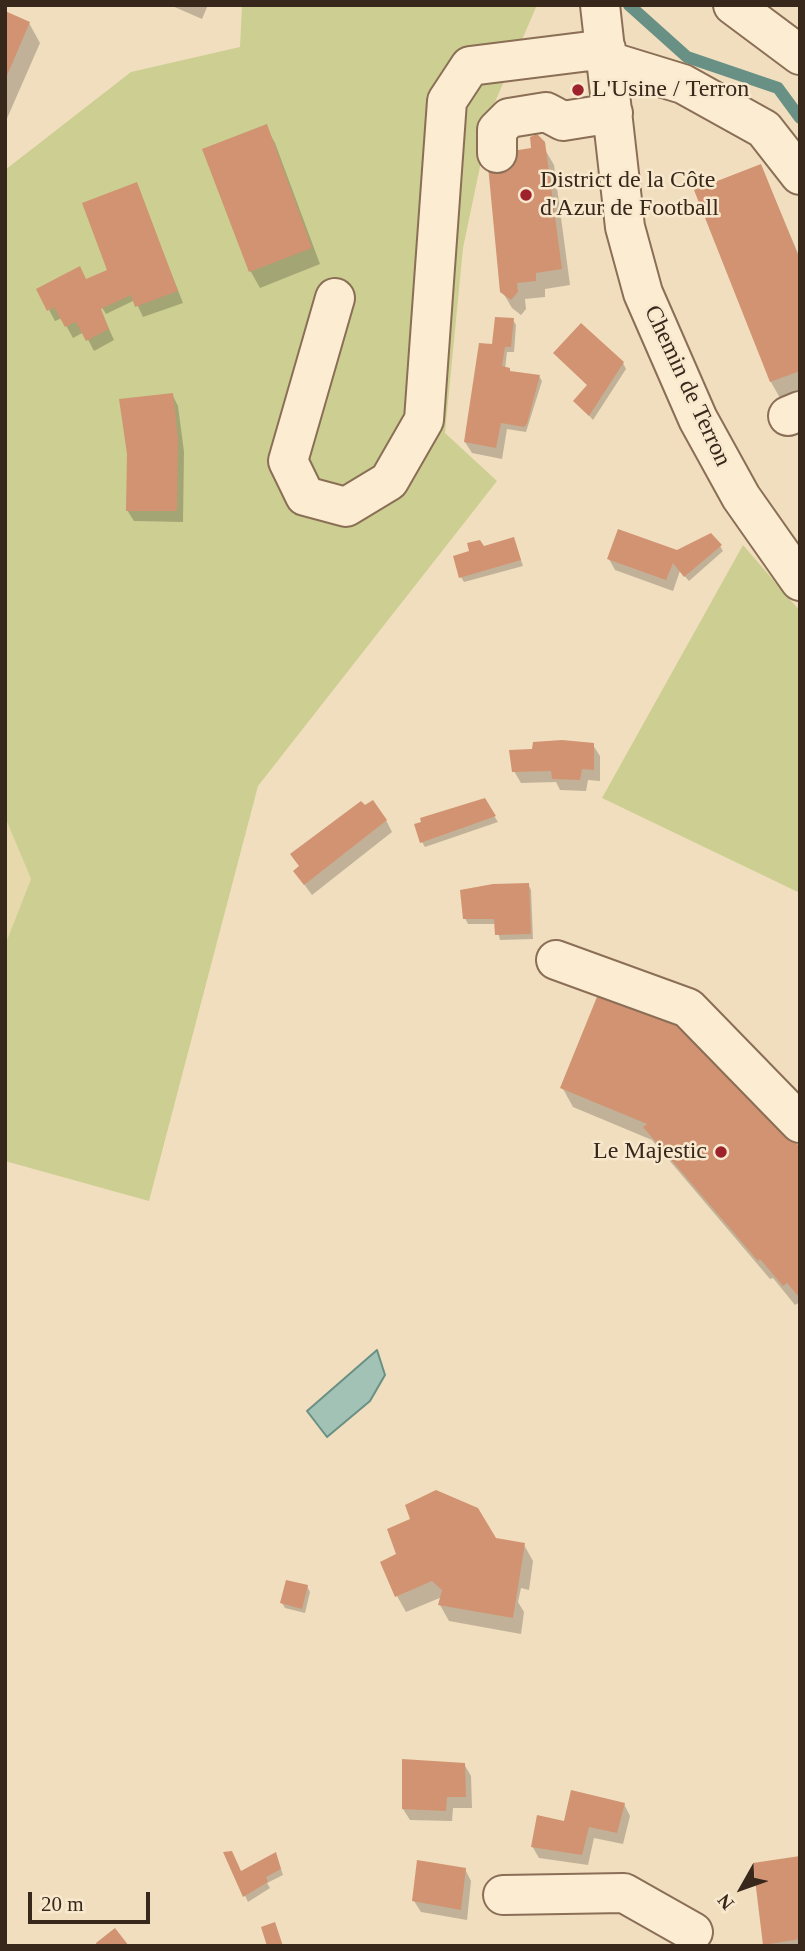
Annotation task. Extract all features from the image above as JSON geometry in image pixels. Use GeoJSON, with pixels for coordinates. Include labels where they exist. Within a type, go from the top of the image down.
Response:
{"type":"FeatureCollection","features":[{"type":"Feature","properties":{"kind":"street"},"geometry":{"type":"LineString","coordinates":[[733,5],[800,55]]}},
{"type":"Feature","properties":{"kind":"street"},"geometry":{"type":"LineString","coordinates":[[335,298],[288,461],[305,496],[346,507],[389,481],[424,420],[447,101],[470,66],[604,32],[683,84],[764,129],[800,175]]}},
{"type":"Feature","properties":{"kind":"street","name":"Chemin de Terron"},"geometry":{"type":"LineString","coordinates":[[604,32],[625,227],[643,293],[698,419],[741,497],[800,581]]}},
{"type":"Feature","properties":{"kind":"street"},"geometry":{"type":"LineString","coordinates":[[497,153],[497,130],[509,118],[546,112],[563,121],[613,113]]}},
{"type":"Feature","properties":{"kind":"street"},"geometry":{"type":"LineString","coordinates":[[556,960],[688,1008],[800,1123]]}},
{"type":"Feature","properties":{"kind":"street"},"geometry":{"type":"LineString","coordinates":[[503,1895],[624,1892],[695,1941]]}},
{"type":"Feature","properties":{"kind":"shaded area"},"geometry":{"type":"Polygon","coordinates":[[[5,817],[31,879],[5,945],[5,817]]]}},
{"type":"Feature","properties":{"kind":"shaded area"},"geometry":{"type":"Polygon","coordinates":[[[377,1350],[385,1375],[370,1401],[327,1437],[307,1411],[377,1350]]]}},
{"type":"Feature","properties":{"kind":"green space"},"geometry":{"type":"Polygon","coordinates":[[[242,5],[537,5],[492,109],[463,248],[445,433],[497,481],[258,786],[149,1201],[5,1161],[5,945],[31,879],[5,817],[5,170],[131,72],[240,47],[242,5]]]}},
{"type":"Feature","properties":{"kind":"green space"},"geometry":{"type":"Polygon","coordinates":[[[743,545],[800,611],[800,893],[602,798],[743,545]]]}},
{"type":"Feature","properties":{"kind":"building"},"geometry":{"type":"Polygon","coordinates":[[[5,11],[30,22],[5,80],[5,11]]]}},
{"type":"Feature","properties":{"kind":"building"},"geometry":{"type":"Polygon","coordinates":[[[267,124],[312,248],[249,272],[202,149],[267,124]]]}},
{"type":"Feature","properties":{"kind":"building"},"geometry":{"type":"Polygon","coordinates":[[[537,134],[545,142],[562,269],[536,273],[536,281],[517,283],[518,292],[511,300],[500,292],[487,155],[531,148],[530,137],[537,134]]]}},
{"type":"Feature","properties":{"kind":"building"},"geometry":{"type":"Polygon","coordinates":[[[761,164],[800,260],[800,371],[770,382],[694,190],[761,164]]]}},
{"type":"Feature","properties":{"kind":"building"},"geometry":{"type":"Polygon","coordinates":[[[137,182],[178,291],[135,307],[131,295],[101,309],[109,329],[86,341],[76,322],[65,327],[54,307],[47,311],[36,289],[80,266],[86,279],[107,270],[82,203],[137,182]]]}},
{"type":"Feature","properties":{"kind":"building"},"geometry":{"type":"Polygon","coordinates":[[[495,317],[514,318],[511,347],[505,347],[502,366],[510,368],[510,371],[540,375],[527,424],[524,427],[501,423],[496,448],[464,442],[479,343],[492,344],[495,317]]]}},
{"type":"Feature","properties":{"kind":"building"},"geometry":{"type":"Polygon","coordinates":[[[581,323],[624,362],[589,416],[573,401],[587,385],[553,353],[581,323]]]}},
{"type":"Feature","properties":{"kind":"building"},"geometry":{"type":"Polygon","coordinates":[[[173,393],[178,439],[177,511],[126,511],[127,454],[119,399],[173,393]]]}},
{"type":"Feature","properties":{"kind":"building"},"geometry":{"type":"Polygon","coordinates":[[[618,529],[677,550],[711,533],[722,545],[684,577],[673,563],[666,580],[607,559],[618,529]]]}},
{"type":"Feature","properties":{"kind":"building"},"geometry":{"type":"Polygon","coordinates":[[[514,537],[521,560],[459,578],[453,556],[469,551],[467,543],[480,540],[484,546],[514,537]]]}},
{"type":"Feature","properties":{"kind":"building"},"geometry":{"type":"Polygon","coordinates":[[[562,740],[594,743],[594,770],[582,769],[580,780],[552,779],[551,771],[512,772],[509,750],[532,749],[533,742],[562,740]]]}},
{"type":"Feature","properties":{"kind":"building"},"geometry":{"type":"Polygon","coordinates":[[[485,798],[496,816],[420,843],[414,824],[421,822],[420,818],[485,798]]]}},
{"type":"Feature","properties":{"kind":"building"},"geometry":{"type":"Polygon","coordinates":[[[373,800],[387,820],[304,885],[293,871],[299,866],[290,854],[361,801],[365,805],[373,800]]]}},
{"type":"Feature","properties":{"kind":"building"},"geometry":{"type":"Polygon","coordinates":[[[529,883],[531,934],[495,935],[494,919],[463,919],[460,890],[493,884],[529,883]]]}},
{"type":"Feature","properties":{"kind":"building","name":"Le Majestic"},"geometry":{"type":"Polygon","coordinates":[[[599,992],[688,1029],[800,1147],[800,1298],[787,1283],[783,1286],[760,1259],[758,1261],[643,1127],[647,1124],[560,1088],[599,992]]]}},
{"type":"Feature","properties":{"kind":"building"},"geometry":{"type":"Polygon","coordinates":[[[436,1490],[478,1508],[496,1538],[525,1543],[513,1618],[438,1605],[442,1590],[432,1581],[395,1597],[380,1562],[396,1554],[387,1529],[410,1519],[405,1505],[436,1490]]]}},
{"type":"Feature","properties":{"kind":"building"},"geometry":{"type":"Polygon","coordinates":[[[286,1580],[308,1585],[302,1609],[280,1603],[286,1580]]]}},
{"type":"Feature","properties":{"kind":"building"},"geometry":{"type":"Polygon","coordinates":[[[402,1759],[465,1763],[466,1797],[447,1797],[446,1811],[402,1809],[402,1759]]]}},
{"type":"Feature","properties":{"kind":"building"},"geometry":{"type":"Polygon","coordinates":[[[571,1790],[625,1803],[617,1833],[589,1827],[582,1855],[531,1847],[537,1815],[564,1821],[571,1790]]]}},
{"type":"Feature","properties":{"kind":"building"},"geometry":{"type":"Polygon","coordinates":[[[232,1851],[241,1871],[276,1852],[281,1869],[266,1877],[268,1882],[243,1897],[223,1852],[232,1851]]]}},
{"type":"Feature","properties":{"kind":"building"},"geometry":{"type":"Polygon","coordinates":[[[800,1856],[800,1939],[763,1945],[753,1863],[800,1856]]]}},
{"type":"Feature","properties":{"kind":"building"},"geometry":{"type":"Polygon","coordinates":[[[417,1860],[466,1868],[461,1910],[412,1901],[417,1860]]]}},
{"type":"Feature","properties":{"kind":"building"},"geometry":{"type":"Polygon","coordinates":[[[275,1922],[283,1946],[267,1946],[261,1927],[275,1922]]]}},
{"type":"Feature","properties":{"kind":"building"},"geometry":{"type":"Polygon","coordinates":[[[115,1928],[129,1946],[97,1946],[96,1943],[115,1928]]]}},
{"type":"Feature","properties":{"kind":"waterway"},"geometry":{"type":"LineString","coordinates":[[629,5],[687,57],[778,88],[800,118]]}},
{"type":"Feature","properties":{"kind":"place","name":"L'Usine / Terron"},"geometry":{"type":"Point","coordinates":[578,90]}},
{"type":"Feature","properties":{"kind":"place","name":"District de la Côte d'Azur de Football"},"geometry":{"type":"Point","coordinates":[526,195]}},
{"type":"Feature","properties":{"kind":"place","name":"Le Majestic"},"geometry":{"type":"Point","coordinates":[721,1152]}}]}
